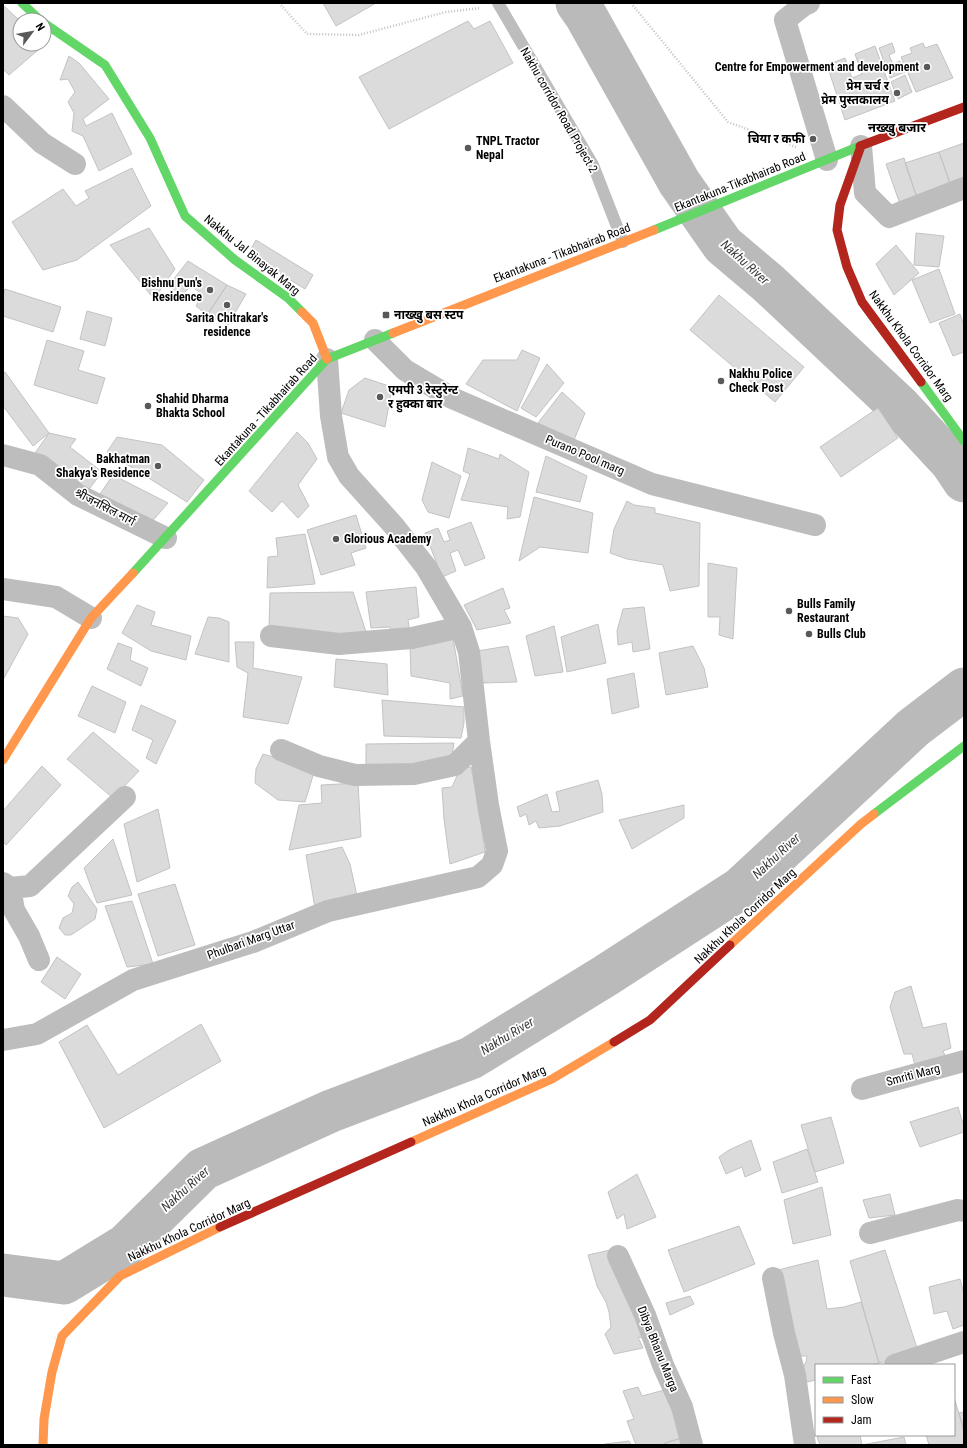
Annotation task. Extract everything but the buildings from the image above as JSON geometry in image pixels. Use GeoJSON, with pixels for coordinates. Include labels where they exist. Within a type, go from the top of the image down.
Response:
{"type":"FeatureCollection","features":[{"type":"Feature","properties":{"kind":"street"},"geometry":{"type":"LineString","coordinates":[[22,3],[32,12]]}},
{"type":"Feature","properties":{"kind":"street"},"geometry":{"type":"LineString","coordinates":[[809,3],[804,5],[785,20],[827,160],[964,107]]}},
{"type":"Feature","properties":{"kind":"street","name":"Nakkhu Jal Binayak Marg"},"geometry":{"type":"LineString","coordinates":[[52,29],[105,65],[150,138],[185,216],[235,260],[288,298],[313,323],[328,359]]}},
{"type":"Feature","properties":{"kind":"street"},"geometry":{"type":"LineString","coordinates":[[3,106],[42,143],[75,164]]}},
{"type":"Feature","properties":{"kind":"street"},"geometry":{"type":"LineString","coordinates":[[861,146],[865,193],[889,217],[964,188]]}},
{"type":"Feature","properties":{"kind":"street","name":"Nakkhu Khola Corridor Marg"},"geometry":{"type":"LineString","coordinates":[[861,146],[840,205],[837,230],[847,267],[862,302],[964,441]]}},
{"type":"Feature","properties":{"kind":"street","name":"Ekantakuna-Tikabhairab Road"},"geometry":{"type":"LineString","coordinates":[[663,227],[827,160]]}},
{"type":"Feature","properties":{"kind":"street","name":"Ekantakuna - Tikabhairab Road"},"geometry":{"type":"LineString","coordinates":[[3,760],[91,618],[166,538],[328,359],[663,227]]}},
{"type":"Feature","properties":{"kind":"street","name":"Purano Pool marg"},"geometry":{"type":"LineString","coordinates":[[374,340],[405,370],[452,398],[652,484],[815,525]]}},
{"type":"Feature","properties":{"kind":"street"},"geometry":{"type":"LineString","coordinates":[[281,750],[319,766],[355,775],[414,774],[455,765],[479,740],[469,652],[461,627],[426,567],[394,526],[349,476],[338,457],[331,416],[328,359]]}},
{"type":"Feature","properties":{"kind":"street","name":"श्रीजनसिल मार्ग"},"geometry":{"type":"LineString","coordinates":[[3,455],[40,465],[78,495],[166,538]]}},
{"type":"Feature","properties":{"kind":"street"},"geometry":{"type":"LineString","coordinates":[[3,589],[56,597],[91,618]]}},
{"type":"Feature","properties":{"kind":"street"},"geometry":{"type":"LineString","coordinates":[[271,636],[339,644],[412,638],[461,627]]}},
{"type":"Feature","properties":{"kind":"street","name":"Phulbari Marg Uttar"},"geometry":{"type":"LineString","coordinates":[[3,1040],[37,1034],[133,980],[253,942],[328,911],[478,877],[492,865],[498,851],[488,805],[479,740]]}},
{"type":"Feature","properties":{"kind":"street","name":"Nakkhu Khola Corridor Marg"},"geometry":{"type":"LineString","coordinates":[[43,1445],[44,1419],[52,1372],[62,1336],[120,1276],[223,1226],[552,1079],[650,1020],[861,824],[964,746]]}},
{"type":"Feature","properties":{"kind":"street"},"geometry":{"type":"LineString","coordinates":[[39,960],[29,936],[14,910],[7,885],[30,886],[125,797]]}},
{"type":"Feature","properties":{"kind":"street","name":"Smriti Marg"},"geometry":{"type":"LineString","coordinates":[[862,1088],[964,1061]]}},
{"type":"Feature","properties":{"kind":"street"},"geometry":{"type":"LineString","coordinates":[[870,1233],[958,1210],[964,1210]]}},
{"type":"Feature","properties":{"kind":"street","name":"Dibya Bhanu Marga"},"geometry":{"type":"LineString","coordinates":[[618,1256],[645,1315],[663,1365],[682,1407],[692,1445]]}},
{"type":"Feature","properties":{"kind":"street"},"geometry":{"type":"LineString","coordinates":[[773,1278],[784,1333],[795,1375],[807,1394],[805,1445]]}},
{"type":"Feature","properties":{"kind":"street"},"geometry":{"type":"LineString","coordinates":[[898,1364],[964,1342]]}},
{"type":"Feature","properties":{"kind":"lane","name":"Nakhu corridor Road Project 2"},"geometry":{"type":"LineString","coordinates":[[499,5],[593,165],[623,242]]}},
{"type":"Feature","properties":{"kind":"path"},"geometry":{"type":"LineString","coordinates":[[279,3],[308,34],[330,35],[359,35],[446,12],[499,5]]}},
{"type":"Feature","properties":{"kind":"path"},"geometry":{"type":"LineString","coordinates":[[631,3],[728,122],[827,160]]}},
{"type":"Feature","properties":{"kind":"waterway","name":"Nakhu River"},"geometry":{"type":"LineString","coordinates":[[577,3],[586,16],[679,182],[723,245],[768,283],[901,408],[952,463],[964,481]]}},
{"type":"Feature","properties":{"kind":"waterway","name":"Nakhu River"},"geometry":{"type":"LineString","coordinates":[[3,1275],[64,1283],[126,1245],[203,1169],[331,1111],[471,1058],[605,976],[741,888],[913,728],[964,689]]}},
{"type":"Feature","properties":{"kind":"traffic: fast"},"geometry":{"type":"LineString","coordinates":[[22,3],[32,12]]}},
{"type":"Feature","properties":{"kind":"traffic: fast"},"geometry":{"type":"LineString","coordinates":[[52,29],[105,65],[150,138],[185,216],[235,260],[288,298],[302,312]]}},
{"type":"Feature","properties":{"kind":"traffic: fast"},"geometry":{"type":"LineString","coordinates":[[654,230],[860,146]]}},
{"type":"Feature","properties":{"kind":"traffic: fast"},"geometry":{"type":"LineString","coordinates":[[133,573],[327,359],[393,333]]}},
{"type":"Feature","properties":{"kind":"traffic: fast"},"geometry":{"type":"LineString","coordinates":[[921,382],[964,441]]}},
{"type":"Feature","properties":{"kind":"traffic: fast"},"geometry":{"type":"LineString","coordinates":[[874,814],[964,746]]}},
{"type":"Feature","properties":{"kind":"traffic: slow"},"geometry":{"type":"LineString","coordinates":[[393,333],[654,230]]}},
{"type":"Feature","properties":{"kind":"traffic: slow"},"geometry":{"type":"LineString","coordinates":[[302,312],[313,323],[327,359]]}},
{"type":"Feature","properties":{"kind":"traffic: slow"},"geometry":{"type":"LineString","coordinates":[[3,760],[91,618],[133,573]]}},
{"type":"Feature","properties":{"kind":"traffic: slow"},"geometry":{"type":"LineString","coordinates":[[730,945],[861,824],[874,814]]}},
{"type":"Feature","properties":{"kind":"traffic: slow"},"geometry":{"type":"LineString","coordinates":[[411,1142],[552,1079],[614,1042]]}},
{"type":"Feature","properties":{"kind":"traffic: slow"},"geometry":{"type":"LineString","coordinates":[[43,1445],[44,1419],[52,1372],[62,1336],[120,1276],[220,1227]]}},
{"type":"Feature","properties":{"kind":"traffic: jam"},"geometry":{"type":"LineString","coordinates":[[860,146],[964,107]]}},
{"type":"Feature","properties":{"kind":"traffic: jam"},"geometry":{"type":"LineString","coordinates":[[861,146],[840,205],[837,230],[847,267],[862,302],[921,382]]}},
{"type":"Feature","properties":{"kind":"traffic: jam"},"geometry":{"type":"LineString","coordinates":[[614,1042],[650,1020],[730,945]]}},
{"type":"Feature","properties":{"kind":"traffic: jam"},"geometry":{"type":"LineString","coordinates":[[220,1227],[411,1142]]}},
{"type":"Feature","properties":{"kind":"place","name":"Centre for Empowerment and development"},"geometry":{"type":"Point","coordinates":[927,67]}},
{"type":"Feature","properties":{"kind":"place","name":"प्रेम चर्च र प्रेम पुस्तकालय"},"geometry":{"type":"Point","coordinates":[897,93]}},
{"type":"Feature","properties":{"kind":"place","name":"चिया र कफी"},"geometry":{"type":"Point","coordinates":[813,139]}},
{"type":"Feature","properties":{"kind":"place","name":"TNPL Tractor Nepal"},"geometry":{"type":"Point","coordinates":[468,148]}},
{"type":"Feature","properties":{"kind":"place","name":"Bishnu Pun's Residence"},"geometry":{"type":"Point","coordinates":[210,290]}},
{"type":"Feature","properties":{"kind":"place","name":"Sarita Chitrakar's residence"},"geometry":{"type":"Point","coordinates":[227,305]}},
{"type":"Feature","properties":{"kind":"place","name":"नाख्खु बस स्टप"},"geometry":{"type":"Point","coordinates":[386,315]}},
{"type":"Feature","properties":{"kind":"place","name":"Nakhu Police Check Post"},"geometry":{"type":"Point","coordinates":[721,381]}},
{"type":"Feature","properties":{"kind":"place","name":"एमपी 3 रेस्टुरेन्ट र हुक्का बार"},"geometry":{"type":"Point","coordinates":[380,397]}},
{"type":"Feature","properties":{"kind":"place","name":"Shahid Dharma Bhakta School"},"geometry":{"type":"Point","coordinates":[148,406]}},
{"type":"Feature","properties":{"kind":"place","name":"Bakhatman Shakya's Residence"},"geometry":{"type":"Point","coordinates":[158,466]}},
{"type":"Feature","properties":{"kind":"place","name":"Glorious Academy"},"geometry":{"type":"Point","coordinates":[336,539]}},
{"type":"Feature","properties":{"kind":"place","name":"Bulls Family Restaurant"},"geometry":{"type":"Point","coordinates":[789,611]}},
{"type":"Feature","properties":{"kind":"place","name":"Bulls Club"},"geometry":{"type":"Point","coordinates":[809,634]}},
{"type":"Feature","properties":{"kind":"district","name":"नख्खु बजार"},"geometry":{"type":"Point","coordinates":[897,127]}}]}
